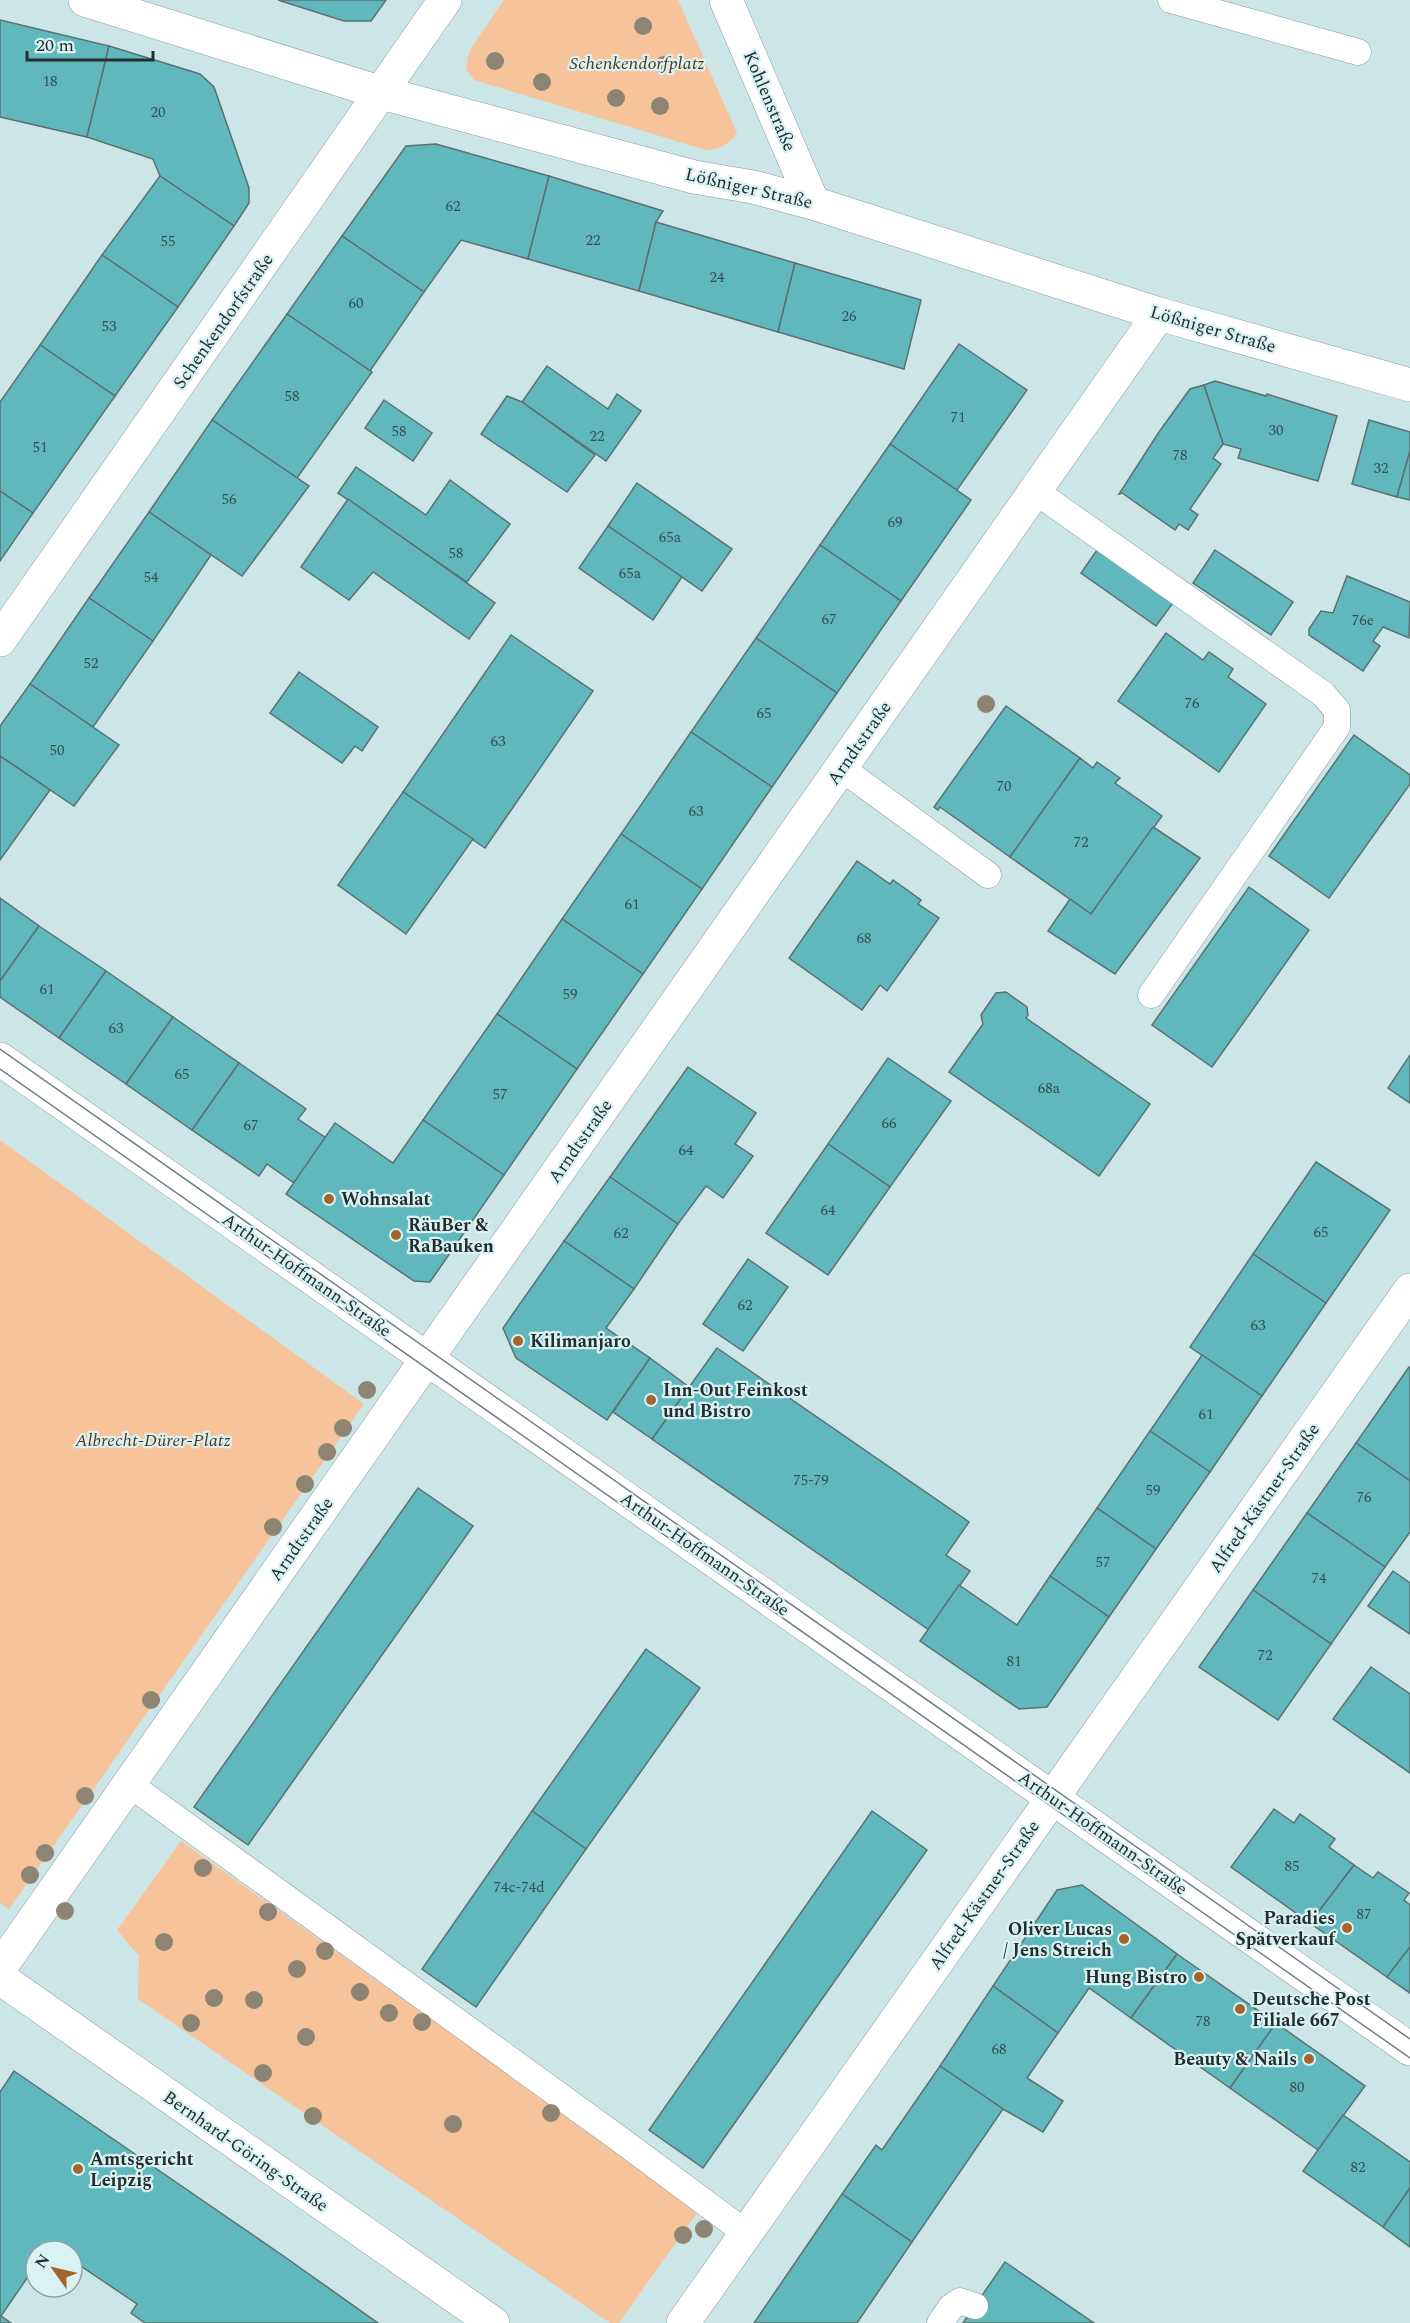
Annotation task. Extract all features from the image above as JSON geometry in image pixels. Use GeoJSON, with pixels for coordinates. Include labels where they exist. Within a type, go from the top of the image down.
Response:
{"type":"FeatureCollection","features":[{"type":"Feature","properties":{"kind":"street","name":"Lößniger Straße"},"geometry":{"type":"LineString","coordinates":[[85,0],[382,93],[694,177],[753,188],[813,203],[1159,314],[1410,385]]}},
{"type":"Feature","properties":{"kind":"street","name":"Schenkendorfstraße"},"geometry":{"type":"LineString","coordinates":[[0,640],[446,0]]}},
{"type":"Feature","properties":{"kind":"street","name":"Kohlenstraße"},"geometry":{"type":"LineString","coordinates":[[726,0],[813,203]]}},
{"type":"Feature","properties":{"kind":"street","name":"Arndtstraße"},"geometry":{"type":"LineString","coordinates":[[0,1968],[1159,314]]}},
{"type":"Feature","properties":{"kind":"street","name":"Arthur-Hoffmann-Straße"},"geometry":{"type":"LineString","coordinates":[[0,1059],[1410,2049]]}},
{"type":"Feature","properties":{"kind":"street","name":"Alfred-Kästner-Straße"},"geometry":{"type":"LineString","coordinates":[[683,2323],[1410,1290]]}},
{"type":"Feature","properties":{"kind":"street","name":"Bernhard-Göring-Straße"},"geometry":{"type":"LineString","coordinates":[[0,1978],[493,2323]]}},
{"type":"Feature","properties":{"kind":"lane"},"geometry":{"type":"LineString","coordinates":[[1171,0],[1358,52]]}},
{"type":"Feature","properties":{"kind":"lane"},"geometry":{"type":"LineString","coordinates":[[1035,491],[1323,694],[1337,710],[1337,727],[1151,995]]}},
{"type":"Feature","properties":{"kind":"lane"},"geometry":{"type":"LineString","coordinates":[[841,768],[988,874]]}},
{"type":"Feature","properties":{"kind":"lane"},"geometry":{"type":"LineString","coordinates":[[129,1784],[746,2233]]}},
{"type":"Feature","properties":{"kind":"lane"},"geometry":{"type":"LineString","coordinates":[[940,2323],[951,2307],[960,2301],[975,2306]]}},
{"type":"Feature","properties":{"kind":"green space","name":"Schenkendorfplatz"},"geometry":{"type":"Polygon","coordinates":[[[504,0],[678,0],[737,133],[724,146],[706,150],[474,80],[466,69],[468,56],[504,0]]]}},
{"type":"Feature","properties":{"kind":"green space","name":"Albrecht-Dürer-Platz"},"geometry":{"type":"Polygon","coordinates":[[[0,1140],[364,1404],[9,1909],[0,1903],[0,1140]]]}},
{"type":"Feature","properties":{"kind":"green space"},"geometry":{"type":"Polygon","coordinates":[[[181,1841],[699,2210],[619,2323],[610,2323],[138,1999],[139,1956],[117,1930],[181,1841]]]}},
{"type":"Feature","properties":{"kind":"building"},"geometry":{"type":"Polygon","coordinates":[[[278,0],[386,0],[371,21],[344,21],[278,0]]]}},
{"type":"Feature","properties":{"kind":"building"},"geometry":{"type":"Polygon","coordinates":[[[0,20],[109,46],[87,137],[0,117],[0,20]]]}},
{"type":"Feature","properties":{"kind":"building"},"geometry":{"type":"Polygon","coordinates":[[[109,46],[200,74],[214,87],[249,188],[249,203],[234,226],[160,176],[153,159],[87,137],[109,46]]]}},
{"type":"Feature","properties":{"kind":"building"},"geometry":{"type":"Polygon","coordinates":[[[436,144],[549,176],[528,259],[461,240],[424,292],[342,236],[406,146],[436,144]]]}},
{"type":"Feature","properties":{"kind":"building"},"geometry":{"type":"Polygon","coordinates":[[[160,176],[234,226],[178,307],[102,255],[160,176]]]}},
{"type":"Feature","properties":{"kind":"building"},"geometry":{"type":"Polygon","coordinates":[[[549,176],[663,211],[656,222],[639,291],[528,259],[549,176]]]}},
{"type":"Feature","properties":{"kind":"building"},"geometry":{"type":"Polygon","coordinates":[[[656,222],[795,263],[778,332],[639,291],[656,222]]]}},
{"type":"Feature","properties":{"kind":"building"},"geometry":{"type":"Polygon","coordinates":[[[342,236],[424,292],[370,371],[287,314],[342,236]]]}},
{"type":"Feature","properties":{"kind":"building"},"geometry":{"type":"Polygon","coordinates":[[[102,255],[178,307],[115,396],[40,345],[102,255]]]}},
{"type":"Feature","properties":{"kind":"building"},"geometry":{"type":"Polygon","coordinates":[[[795,263],[921,300],[904,369],[778,332],[795,263]]]}},
{"type":"Feature","properties":{"kind":"building"},"geometry":{"type":"Polygon","coordinates":[[[287,314],[372,372],[297,478],[212,420],[287,314]]]}},
{"type":"Feature","properties":{"kind":"building"},"geometry":{"type":"Polygon","coordinates":[[[959,344],[1027,390],[957,490],[890,444],[959,344]]]}},
{"type":"Feature","properties":{"kind":"building"},"geometry":{"type":"Polygon","coordinates":[[[40,345],[115,396],[33,513],[0,491],[0,402],[40,345]]]}},
{"type":"Feature","properties":{"kind":"building"},"geometry":{"type":"Polygon","coordinates":[[[547,366],[608,409],[617,394],[641,411],[606,461],[522,402],[547,366]]]}},
{"type":"Feature","properties":{"kind":"building"},"geometry":{"type":"Polygon","coordinates":[[[1215,381],[1266,396],[1267,394],[1337,416],[1318,481],[1238,458],[1241,449],[1223,444],[1204,385],[1215,381]]]}},
{"type":"Feature","properties":{"kind":"building"},"geometry":{"type":"Polygon","coordinates":[[[1204,385],[1223,444],[1213,458],[1221,464],[1190,509],[1198,515],[1188,530],[1179,524],[1175,530],[1122,493],[1119,494],[1190,389],[1204,385]]]}},
{"type":"Feature","properties":{"kind":"building"},"geometry":{"type":"Polygon","coordinates":[[[507,396],[522,402],[595,455],[567,492],[481,434],[507,396]]]}},
{"type":"Feature","properties":{"kind":"building"},"geometry":{"type":"Polygon","coordinates":[[[384,400],[432,433],[413,461],[365,428],[384,400]]]}},
{"type":"Feature","properties":{"kind":"building"},"geometry":{"type":"Polygon","coordinates":[[[212,420],[309,486],[242,576],[149,512],[212,420]]]}},
{"type":"Feature","properties":{"kind":"building"},"geometry":{"type":"Polygon","coordinates":[[[1369,420],[1410,432],[1410,451],[1397,497],[1352,484],[1369,420]]]}},
{"type":"Feature","properties":{"kind":"building"},"geometry":{"type":"Polygon","coordinates":[[[890,444],[971,500],[901,601],[820,545],[890,444]]]}},
{"type":"Feature","properties":{"kind":"building"},"geometry":{"type":"Polygon","coordinates":[[[1410,451],[1410,500],[1397,497],[1410,451]]]}},
{"type":"Feature","properties":{"kind":"building"},"geometry":{"type":"Polygon","coordinates":[[[356,467],[426,515],[450,480],[510,524],[467,582],[338,493],[356,467]]]}},
{"type":"Feature","properties":{"kind":"building"},"geometry":{"type":"Polygon","coordinates":[[[637,483],[732,549],[702,591],[608,526],[637,483]]]}},
{"type":"Feature","properties":{"kind":"building"},"geometry":{"type":"Polygon","coordinates":[[[0,491],[33,513],[0,561],[0,491]]]}},
{"type":"Feature","properties":{"kind":"building"},"geometry":{"type":"Polygon","coordinates":[[[348,499],[495,603],[469,639],[373,572],[349,600],[301,567],[348,499]]]}},
{"type":"Feature","properties":{"kind":"building"},"geometry":{"type":"Polygon","coordinates":[[[149,512],[211,555],[153,641],[89,598],[149,512]]]}},
{"type":"Feature","properties":{"kind":"building"},"geometry":{"type":"Polygon","coordinates":[[[608,526],[682,577],[653,620],[579,568],[608,526]]]}},
{"type":"Feature","properties":{"kind":"building"},"geometry":{"type":"Polygon","coordinates":[[[820,545],[901,601],[837,693],[756,638],[820,545]]]}},
{"type":"Feature","properties":{"kind":"building"},"geometry":{"type":"Polygon","coordinates":[[[1097,550],[1173,603],[1156,626],[1081,573],[1097,550]]]}},
{"type":"Feature","properties":{"kind":"building"},"geometry":{"type":"Polygon","coordinates":[[[1215,550],[1293,602],[1271,635],[1193,583],[1215,550]]]}},
{"type":"Feature","properties":{"kind":"building"},"geometry":{"type":"Polygon","coordinates":[[[1347,576],[1410,602],[1409,638],[1383,627],[1373,641],[1380,646],[1363,671],[1309,635],[1309,629],[1321,611],[1333,613],[1347,576]]]}},
{"type":"Feature","properties":{"kind":"building"},"geometry":{"type":"Polygon","coordinates":[[[89,598],[153,641],[93,727],[30,684],[89,598]]]}},
{"type":"Feature","properties":{"kind":"building"},"geometry":{"type":"Polygon","coordinates":[[[1166,633],[1203,660],[1209,652],[1233,669],[1228,677],[1266,704],[1219,772],[1118,701],[1166,633]]]}},
{"type":"Feature","properties":{"kind":"building"},"geometry":{"type":"Polygon","coordinates":[[[511,635],[593,691],[485,848],[403,792],[511,635]]]}},
{"type":"Feature","properties":{"kind":"building"},"geometry":{"type":"Polygon","coordinates":[[[756,638],[837,693],[772,787],[691,732],[756,638]]]}},
{"type":"Feature","properties":{"kind":"building"},"geometry":{"type":"Polygon","coordinates":[[[299,672],[378,727],[362,751],[355,746],[342,763],[270,713],[299,672]]]}},
{"type":"Feature","properties":{"kind":"building"},"geometry":{"type":"Polygon","coordinates":[[[30,684],[119,745],[74,806],[0,756],[0,726],[30,684]]]}},
{"type":"Feature","properties":{"kind":"building"},"geometry":{"type":"Polygon","coordinates":[[[1006,706],[1080,758],[1010,857],[940,807],[938,810],[934,807],[1006,706]]]}},
{"type":"Feature","properties":{"kind":"building"},"geometry":{"type":"Polygon","coordinates":[[[691,732],[772,787],[702,889],[621,834],[691,732]]]}},
{"type":"Feature","properties":{"kind":"building"},"geometry":{"type":"Polygon","coordinates":[[[1354,735],[1410,775],[1410,784],[1329,898],[1269,856],[1354,735]]]}},
{"type":"Feature","properties":{"kind":"building"},"geometry":{"type":"Polygon","coordinates":[[[0,756],[50,790],[0,860],[0,756]]]}},
{"type":"Feature","properties":{"kind":"building"},"geometry":{"type":"Polygon","coordinates":[[[1080,758],[1093,768],[1097,762],[1120,778],[1115,783],[1162,816],[1091,914],[1010,857],[1080,758]]]}},
{"type":"Feature","properties":{"kind":"building"},"geometry":{"type":"Polygon","coordinates":[[[403,792],[473,839],[406,934],[338,885],[403,792]]]}},
{"type":"Feature","properties":{"kind":"building"},"geometry":{"type":"Polygon","coordinates":[[[1153,827],[1200,858],[1115,974],[1048,931],[1070,899],[1091,914],[1153,827]]]}},
{"type":"Feature","properties":{"kind":"building"},"geometry":{"type":"Polygon","coordinates":[[[621,834],[702,889],[643,974],[562,919],[621,834]]]}},
{"type":"Feature","properties":{"kind":"building"},"geometry":{"type":"Polygon","coordinates":[[[857,861],[890,884],[893,880],[921,900],[918,904],[939,918],[887,991],[880,985],[862,1010],[789,958],[857,861]]]}},
{"type":"Feature","properties":{"kind":"building"},"geometry":{"type":"Polygon","coordinates":[[[1249,887],[1309,930],[1212,1067],[1152,1025],[1249,887]]]}},
{"type":"Feature","properties":{"kind":"building"},"geometry":{"type":"Polygon","coordinates":[[[0,898],[39,926],[0,981],[0,898]]]}},
{"type":"Feature","properties":{"kind":"building"},"geometry":{"type":"Polygon","coordinates":[[[562,919],[643,974],[577,1069],[497,1014],[562,919]]]}},
{"type":"Feature","properties":{"kind":"building"},"geometry":{"type":"Polygon","coordinates":[[[39,926],[106,971],[59,1038],[0,997],[0,981],[39,926]]]}},
{"type":"Feature","properties":{"kind":"building"},"geometry":{"type":"Polygon","coordinates":[[[106,971],[173,1017],[126,1084],[59,1038],[106,971]]]}},
{"type":"Feature","properties":{"kind":"building"},"geometry":{"type":"Polygon","coordinates":[[[1006,992],[1027,1007],[1026,1018],[1150,1104],[1099,1176],[949,1072],[983,1024],[981,1015],[996,993],[1006,992]]]}},
{"type":"Feature","properties":{"kind":"building"},"geometry":{"type":"Polygon","coordinates":[[[497,1014],[577,1069],[504,1175],[423,1120],[497,1014]]]}},
{"type":"Feature","properties":{"kind":"building"},"geometry":{"type":"Polygon","coordinates":[[[173,1017],[239,1063],[192,1130],[126,1084],[173,1017]]]}},
{"type":"Feature","properties":{"kind":"building"},"geometry":{"type":"Polygon","coordinates":[[[1410,1055],[1410,1103],[1388,1088],[1410,1055]]]}},
{"type":"Feature","properties":{"kind":"building"},"geometry":{"type":"Polygon","coordinates":[[[888,1058],[951,1101],[890,1187],[828,1144],[888,1058]]]}},
{"type":"Feature","properties":{"kind":"building"},"geometry":{"type":"Polygon","coordinates":[[[239,1063],[306,1109],[298,1119],[326,1138],[294,1183],[267,1164],[259,1176],[192,1130],[239,1063]]]}},
{"type":"Feature","properties":{"kind":"building"},"geometry":{"type":"Polygon","coordinates":[[[688,1067],[756,1113],[735,1144],[753,1156],[723,1198],[706,1186],[678,1224],[610,1177],[688,1067]]]}},
{"type":"Feature","properties":{"kind":"building"},"geometry":{"type":"Polygon","coordinates":[[[423,1120],[504,1175],[430,1282],[414,1281],[286,1194],[335,1123],[393,1163],[423,1120]]]}},
{"type":"Feature","properties":{"kind":"building"},"geometry":{"type":"Polygon","coordinates":[[[828,1144],[890,1187],[828,1275],[766,1233],[828,1144]]]}},
{"type":"Feature","properties":{"kind":"building"},"geometry":{"type":"Polygon","coordinates":[[[1316,1162],[1390,1210],[1326,1303],[1253,1254],[1316,1162]]]}},
{"type":"Feature","properties":{"kind":"building"},"geometry":{"type":"Polygon","coordinates":[[[610,1177],[678,1224],[634,1289],[564,1241],[610,1177]]]}},
{"type":"Feature","properties":{"kind":"building"},"geometry":{"type":"Polygon","coordinates":[[[564,1241],[634,1289],[606,1328],[650,1358],[607,1420],[516,1358],[503,1328],[564,1241]]]}},
{"type":"Feature","properties":{"kind":"building"},"geometry":{"type":"Polygon","coordinates":[[[1253,1254],[1326,1303],[1262,1396],[1190,1347],[1253,1254]]]}},
{"type":"Feature","properties":{"kind":"building"},"geometry":{"type":"Polygon","coordinates":[[[748,1259],[788,1287],[743,1351],[703,1324],[748,1259]]]}},
{"type":"Feature","properties":{"kind":"building"},"geometry":{"type":"Polygon","coordinates":[[[717,1348],[969,1522],[946,1555],[970,1571],[929,1630],[652,1439],[717,1348]]]}},
{"type":"Feature","properties":{"kind":"building"},"geometry":{"type":"Polygon","coordinates":[[[1202,1355],[1262,1396],[1210,1472],[1150,1431],[1202,1355]]]}},
{"type":"Feature","properties":{"kind":"building","name":"Inn-Out Feinkost und Bistro"},"geometry":{"type":"Polygon","coordinates":[[[650,1358],[689,1387],[652,1439],[613,1412],[650,1358]]]}},
{"type":"Feature","properties":{"kind":"building"},"geometry":{"type":"Polygon","coordinates":[[[1410,1368],[1410,1481],[1356,1443],[1410,1368]]]}},
{"type":"Feature","properties":{"kind":"building"},"geometry":{"type":"Polygon","coordinates":[[[1150,1431],[1210,1472],[1156,1549],[1097,1508],[1150,1431]]]}},
{"type":"Feature","properties":{"kind":"building"},"geometry":{"type":"Polygon","coordinates":[[[1356,1443],[1410,1481],[1410,1532],[1385,1567],[1307,1513],[1356,1443]]]}},
{"type":"Feature","properties":{"kind":"building"},"geometry":{"type":"Polygon","coordinates":[[[418,1488],[473,1526],[248,1845],[194,1807],[418,1488]]]}},
{"type":"Feature","properties":{"kind":"building"},"geometry":{"type":"Polygon","coordinates":[[[1097,1508],[1156,1549],[1109,1617],[1050,1576],[1097,1508]]]}},
{"type":"Feature","properties":{"kind":"building"},"geometry":{"type":"Polygon","coordinates":[[[1307,1513],[1385,1567],[1331,1644],[1253,1590],[1307,1513]]]}},
{"type":"Feature","properties":{"kind":"building"},"geometry":{"type":"Polygon","coordinates":[[[1393,1571],[1410,1583],[1410,1634],[1368,1606],[1393,1571]]]}},
{"type":"Feature","properties":{"kind":"building"},"geometry":{"type":"Polygon","coordinates":[[[1050,1576],[1109,1617],[1047,1707],[1019,1709],[920,1641],[959,1585],[1017,1625],[1050,1576]]]}},
{"type":"Feature","properties":{"kind":"building"},"geometry":{"type":"Polygon","coordinates":[[[1253,1590],[1331,1644],[1278,1720],[1199,1667],[1253,1590]]]}},
{"type":"Feature","properties":{"kind":"building"},"geometry":{"type":"Polygon","coordinates":[[[646,1649],[700,1688],[586,1849],[532,1811],[646,1649]]]}},
{"type":"Feature","properties":{"kind":"building"},"geometry":{"type":"Polygon","coordinates":[[[1371,1667],[1410,1694],[1410,1773],[1333,1719],[1371,1667]]]}},
{"type":"Feature","properties":{"kind":"building"},"geometry":{"type":"Polygon","coordinates":[[[1274,1809],[1294,1823],[1300,1814],[1335,1839],[1329,1847],[1354,1865],[1310,1923],[1231,1867],[1274,1809]]]}},
{"type":"Feature","properties":{"kind":"building"},"geometry":{"type":"Polygon","coordinates":[[[532,1811],[586,1849],[476,2007],[422,1969],[532,1811]]]}},
{"type":"Feature","properties":{"kind":"building"},"geometry":{"type":"Polygon","coordinates":[[[872,1811],[927,1850],[703,2168],[649,2130],[872,1811]]]}},
{"type":"Feature","properties":{"kind":"building"},"geometry":{"type":"Polygon","coordinates":[[[1354,1865],[1373,1878],[1378,1872],[1409,1893],[1404,1900],[1410,1905],[1410,1947],[1387,1977],[1310,1923],[1354,1865]]]}},
{"type":"Feature","properties":{"kind":"building"},"geometry":{"type":"Polygon","coordinates":[[[1082,1885],[1177,1954],[1131,2018],[1089,1988],[1058,2033],[993,1986],[1057,1890],[1082,1885]]]}},
{"type":"Feature","properties":{"kind":"building"},"geometry":{"type":"Polygon","coordinates":[[[1410,1947],[1410,1993],[1387,1977],[1410,1947]]]}},
{"type":"Feature","properties":{"kind":"building"},"geometry":{"type":"Polygon","coordinates":[[[1177,1954],[1276,2023],[1230,2088],[1131,2018],[1177,1954]]]}},
{"type":"Feature","properties":{"kind":"building"},"geometry":{"type":"Polygon","coordinates":[[[993,1986],[1058,2033],[1027,2078],[1063,2101],[1043,2132],[1003,2109],[940,2066],[993,1986]]]}},
{"type":"Feature","properties":{"kind":"building"},"geometry":{"type":"Polygon","coordinates":[[[1276,2023],[1365,2086],[1318,2150],[1230,2088],[1276,2023]]]}},
{"type":"Feature","properties":{"kind":"building"},"geometry":{"type":"Polygon","coordinates":[[[940,2066],[1003,2109],[912,2242],[842,2194],[876,2145],[882,2150],[940,2066]]]}},
{"type":"Feature","properties":{"kind":"building","name":"Amtsgericht Leipzig"},"geometry":{"type":"Polygon","coordinates":[[[14,2071],[378,2323],[145,2323],[131,2313],[137,2304],[84,2268],[84,2239],[24,2239],[24,2282],[1,2316],[11,2323],[0,2323],[0,2092],[14,2071]]]}},
{"type":"Feature","properties":{"kind":"building"},"geometry":{"type":"Polygon","coordinates":[[[1343,2115],[1410,2162],[1410,2188],[1383,2227],[1303,2171],[1343,2115]]]}},
{"type":"Feature","properties":{"kind":"building"},"geometry":{"type":"Polygon","coordinates":[[[1410,2188],[1410,2247],[1383,2227],[1410,2188]]]}},
{"type":"Feature","properties":{"kind":"building"},"geometry":{"type":"Polygon","coordinates":[[[842,2194],[912,2242],[857,2323],[754,2323],[842,2194]]]}},
{"type":"Feature","properties":{"kind":"building"},"geometry":{"type":"Polygon","coordinates":[[[1005,2262],[1094,2323],[963,2323],[1005,2262]]]}},
{"type":"Feature","properties":{"kind":"tram line"},"geometry":{"type":"LineString","coordinates":[[0,1049],[1410,2039]]}},
{"type":"Feature","properties":{"kind":"tram line"},"geometry":{"type":"LineString","coordinates":[[0,1069],[1410,2058]]}},
{"type":"Feature","properties":{"kind":"place","name":"Wohnsalat"},"geometry":{"type":"Point","coordinates":[329,1199]}},
{"type":"Feature","properties":{"kind":"place","name":"RäuBer & RaBauken"},"geometry":{"type":"Point","coordinates":[396,1235]}},
{"type":"Feature","properties":{"kind":"place","name":"Kilimanjaro"},"geometry":{"type":"Point","coordinates":[518,1341]}},
{"type":"Feature","properties":{"kind":"place","name":"Inn-Out Feinkost und Bistro"},"geometry":{"type":"Point","coordinates":[651,1400]}},
{"type":"Feature","properties":{"kind":"place","name":"Paradies Spätverkauf"},"geometry":{"type":"Point","coordinates":[1347,1928]}},
{"type":"Feature","properties":{"kind":"place","name":"Oliver Lucas / Jens Streich"},"geometry":{"type":"Point","coordinates":[1124,1939]}},
{"type":"Feature","properties":{"kind":"place","name":"Hung Bistro"},"geometry":{"type":"Point","coordinates":[1199,1977]}},
{"type":"Feature","properties":{"kind":"place","name":"Deutsche Post Filiale 667"},"geometry":{"type":"Point","coordinates":[1240,2009]}},
{"type":"Feature","properties":{"kind":"place","name":"Beauty & Nails"},"geometry":{"type":"Point","coordinates":[1309,2059]}},
{"type":"Feature","properties":{"kind":"place","name":"Amtsgericht Leipzig"},"geometry":{"type":"Point","coordinates":[78,2169]}}]}
